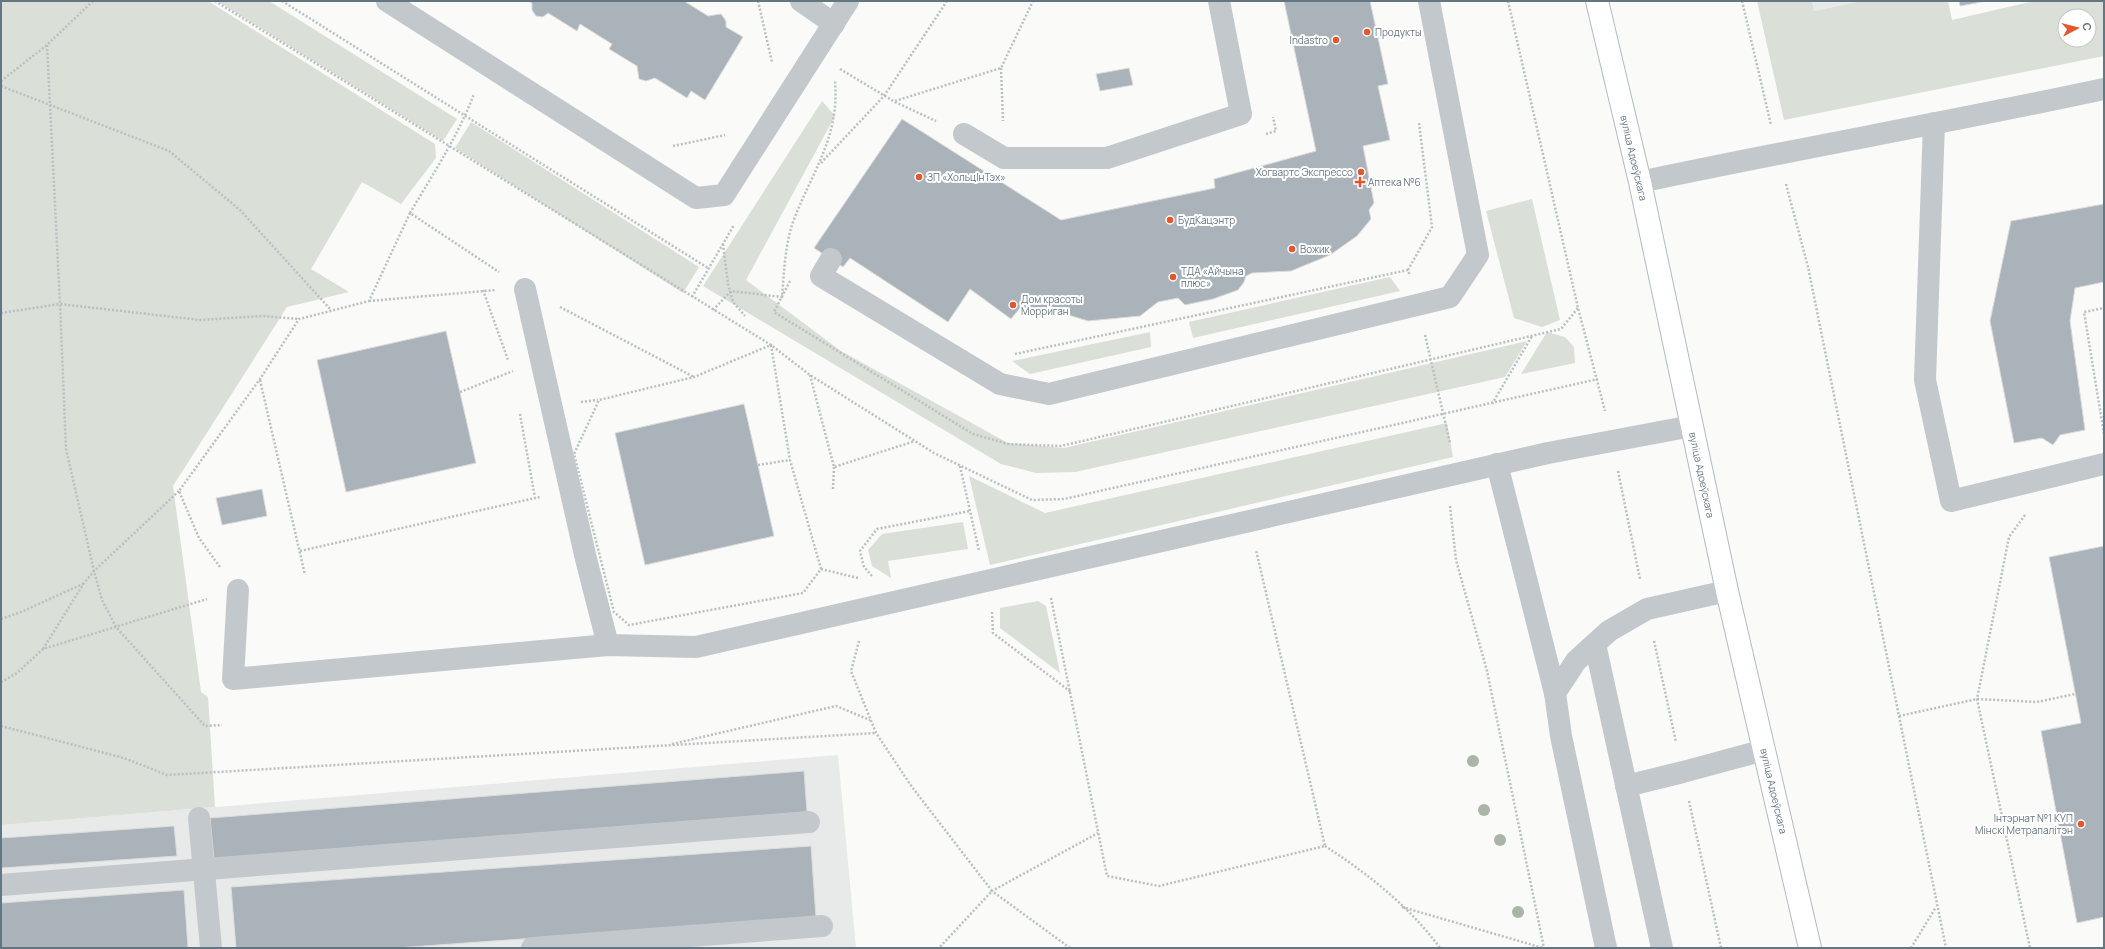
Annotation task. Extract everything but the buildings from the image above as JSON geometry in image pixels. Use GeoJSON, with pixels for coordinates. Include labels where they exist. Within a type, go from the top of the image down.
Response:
{"type":"FeatureCollection","features":[{"type":"Feature","properties":{"kind":"main road","name":"вуліца Адоеўскага"},"geometry":{"type":"LineString","coordinates":[[1597,1],[1640,182],[1728,591],[1810,948]]}},
{"type":"Feature","properties":{"kind":"lane"},"geometry":{"type":"LineString","coordinates":[[387,1],[696,198],[724,195],[848,1]]}},
{"type":"Feature","properties":{"kind":"lane"},"geometry":{"type":"LineString","coordinates":[[801,1],[834,24]]}},
{"type":"Feature","properties":{"kind":"lane"},"geometry":{"type":"LineString","coordinates":[[964,134],[1004,158],[1107,158],[1241,114],[1219,1]]}},
{"type":"Feature","properties":{"kind":"lane"},"geometry":{"type":"LineString","coordinates":[[831,259],[821,276],[1000,384],[1049,394],[1450,297],[1478,255],[1429,1]]}},
{"type":"Feature","properties":{"kind":"lane"},"geometry":{"type":"LineString","coordinates":[[1640,182],[1777,153],[2104,89]]}},
{"type":"Feature","properties":{"kind":"lane"},"geometry":{"type":"LineString","coordinates":[[1934,123],[1926,380],[1951,501],[2104,464]]}},
{"type":"Feature","properties":{"kind":"lane"},"geometry":{"type":"LineString","coordinates":[[525,289],[586,559],[608,645]]}},
{"type":"Feature","properties":{"kind":"lane"},"geometry":{"type":"LineString","coordinates":[[238,590],[233,679],[608,645],[696,647],[1497,464],[1692,426]]}},
{"type":"Feature","properties":{"kind":"lane"},"geometry":{"type":"LineString","coordinates":[[1497,464],[1555,693],[1561,736],[1606,948]]}},
{"type":"Feature","properties":{"kind":"lane"},"geometry":{"type":"LineString","coordinates":[[1555,693],[1576,661],[1609,631],[1647,609],[1728,591]]}},
{"type":"Feature","properties":{"kind":"lane"},"geometry":{"type":"LineString","coordinates":[[1595,644],[1662,948]]}},
{"type":"Feature","properties":{"kind":"lane"},"geometry":{"type":"LineString","coordinates":[[1626,786],[1764,750]]}},
{"type":"Feature","properties":{"kind":"lane"},"geometry":{"type":"LineString","coordinates":[[199,818],[212,948]]}},
{"type":"Feature","properties":{"kind":"lane"},"geometry":{"type":"LineString","coordinates":[[1,885],[809,822]]}},
{"type":"Feature","properties":{"kind":"lane"},"geometry":{"type":"LineString","coordinates":[[532,948],[822,926]]}},
{"type":"Feature","properties":{"kind":"path"},"geometry":{"type":"LineString","coordinates":[[1,81],[46,45],[93,1]]}},
{"type":"Feature","properties":{"kind":"path"},"geometry":{"type":"LineString","coordinates":[[215,1],[771,345],[810,375],[934,453],[1032,500],[1064,499],[1598,379]]}},
{"type":"Feature","properties":{"kind":"path"},"geometry":{"type":"LineString","coordinates":[[282,1],[708,268]]}},
{"type":"Feature","properties":{"kind":"path"},"geometry":{"type":"LineString","coordinates":[[758,1],[773,68]]}},
{"type":"Feature","properties":{"kind":"path"},"geometry":{"type":"LineString","coordinates":[[819,165],[884,96],[947,1]]}},
{"type":"Feature","properties":{"kind":"path"},"geometry":{"type":"LineString","coordinates":[[1004,158],[1001,68],[1033,1]]}},
{"type":"Feature","properties":{"kind":"path"},"geometry":{"type":"LineString","coordinates":[[1508,1],[1578,308],[1598,379],[1613,441],[1647,609],[1721,948]]}},
{"type":"Feature","properties":{"kind":"path"},"geometry":{"type":"LineString","coordinates":[[1742,1],[1777,153],[1808,267],[1936,906],[1946,948]]}},
{"type":"Feature","properties":{"kind":"path"},"geometry":{"type":"LineString","coordinates":[[46,45],[66,449],[94,571],[102,600],[116,627],[205,726],[222,726]]}},
{"type":"Feature","properties":{"kind":"path"},"geometry":{"type":"LineString","coordinates":[[1,313],[60,304],[200,320],[262,316],[299,319],[369,301],[410,213],[450,147],[466,117],[486,64]]}},
{"type":"Feature","properties":{"kind":"path"},"geometry":{"type":"LineString","coordinates":[[895,102],[1001,68]]}},
{"type":"Feature","properties":{"kind":"path"},"geometry":{"type":"LineString","coordinates":[[713,310],[731,291],[782,297],[792,225],[819,165],[830,135],[834,116],[836,92],[834,75]]}},
{"type":"Feature","properties":{"kind":"path"},"geometry":{"type":"LineString","coordinates":[[1,86],[169,152],[240,210],[331,310]]}},
{"type":"Feature","properties":{"kind":"path"},"geometry":{"type":"LineString","coordinates":[[1408,270],[1432,228],[1419,119]]}},
{"type":"Feature","properties":{"kind":"path"},"geometry":{"type":"LineString","coordinates":[[669,147],[727,135]]}},
{"type":"Feature","properties":{"kind":"path"},"geometry":{"type":"LineString","coordinates":[[410,213],[525,289]]}},
{"type":"Feature","properties":{"kind":"path"},"geometry":{"type":"LineString","coordinates":[[723,243],[728,284],[733,302],[745,316]]}},
{"type":"Feature","properties":{"kind":"path"},"geometry":{"type":"LineString","coordinates":[[2104,308],[2084,312],[2104,434]]}},
{"type":"Feature","properties":{"kind":"path"},"geometry":{"type":"LineString","coordinates":[[1,682],[17,673],[43,649],[84,583],[94,571],[179,491],[260,379],[299,319]]}},
{"type":"Feature","properties":{"kind":"path"},"geometry":{"type":"LineString","coordinates":[[1492,404],[1532,335]]}},
{"type":"Feature","properties":{"kind":"path"},"geometry":{"type":"LineString","coordinates":[[771,345],[790,460],[821,569]]}},
{"type":"Feature","properties":{"kind":"path"},"geometry":{"type":"LineString","coordinates":[[771,345],[694,377],[599,400],[574,454],[614,612],[629,625],[803,593],[821,569]]}},
{"type":"Feature","properties":{"kind":"path"},"geometry":{"type":"LineString","coordinates":[[460,392],[541,360]]}},
{"type":"Feature","properties":{"kind":"path"},"geometry":{"type":"LineString","coordinates":[[810,375],[834,467],[833,489]]}},
{"type":"Feature","properties":{"kind":"path"},"geometry":{"type":"LineString","coordinates":[[260,379],[305,575]]}},
{"type":"Feature","properties":{"kind":"path"},"geometry":{"type":"LineString","coordinates":[[834,467],[915,441]]}},
{"type":"Feature","properties":{"kind":"path"},"geometry":{"type":"LineString","coordinates":[[758,465],[790,460]]}},
{"type":"Feature","properties":{"kind":"path"},"geometry":{"type":"LineString","coordinates":[[960,465],[991,597],[993,633],[1071,692]]}},
{"type":"Feature","properties":{"kind":"path"},"geometry":{"type":"LineString","coordinates":[[2030,948],[1977,699],[2009,537],[2051,477]]}},
{"type":"Feature","properties":{"kind":"path"},"geometry":{"type":"LineString","coordinates":[[43,649],[238,590],[199,538],[179,491]]}},
{"type":"Feature","properties":{"kind":"path"},"geometry":{"type":"LineString","coordinates":[[300,551],[534,498]]}},
{"type":"Feature","properties":{"kind":"path"},"geometry":{"type":"LineString","coordinates":[[1402,907],[1544,948],[1487,671],[1456,560],[1450,500]]}},
{"type":"Feature","properties":{"kind":"path"},"geometry":{"type":"LineString","coordinates":[[874,577],[864,567],[860,550],[877,530],[970,511]]}},
{"type":"Feature","properties":{"kind":"path"},"geometry":{"type":"LineString","coordinates":[[1250,521],[1325,846],[1356,867],[1402,907],[1429,934],[1440,948]]}},
{"type":"Feature","properties":{"kind":"path"},"geometry":{"type":"LineString","coordinates":[[821,569],[862,580]]}},
{"type":"Feature","properties":{"kind":"path"},"geometry":{"type":"LineString","coordinates":[[1,619],[21,612],[84,583]]}},
{"type":"Feature","properties":{"kind":"path"},"geometry":{"type":"LineString","coordinates":[[1050,592],[1107,876],[1159,886],[1325,846]]}},
{"type":"Feature","properties":{"kind":"path"},"geometry":{"type":"LineString","coordinates":[[867,607],[851,672],[876,733],[912,787],[992,891],[1070,948]]}},
{"type":"Feature","properties":{"kind":"path"},"geometry":{"type":"LineString","coordinates":[[1898,716],[1977,699],[2037,702],[2075,694]]}},
{"type":"Feature","properties":{"kind":"path"},"geometry":{"type":"LineString","coordinates":[[664,746],[836,706],[871,721]]}},
{"type":"Feature","properties":{"kind":"path"},"geometry":{"type":"LineString","coordinates":[[1,726],[124,758],[167,775],[876,733]]}},
{"type":"Feature","properties":{"kind":"path"},"geometry":{"type":"LineString","coordinates":[[939,948],[992,891],[1098,832]]}},
{"type":"Feature","properties":{"kind":"path"},"geometry":{"type":"LineString","coordinates":[[1911,948],[1936,906]]}},
{"type":"Feature","properties":{"kind":"shaded area"},"geometry":{"type":"Polygon","coordinates":[[[1,1],[208,1],[435,144],[436,158],[401,204],[362,182],[311,269],[349,292],[287,307],[173,486],[201,692],[208,697],[215,807],[1,825],[1,1]]]}},
{"type":"Feature","properties":{"kind":"shaded area"},"geometry":{"type":"Polygon","coordinates":[[[217,1],[269,1],[457,119],[443,141],[217,1]]]}},
{"type":"Feature","properties":{"kind":"shaded area"},"geometry":{"type":"Polygon","coordinates":[[[1757,1],[1812,1],[1814,11],[1861,1],[1948,1],[1952,20],[2034,1],[2104,1],[2104,56],[1784,120],[1757,1]]]}},
{"type":"Feature","properties":{"kind":"shaded area"},"geometry":{"type":"Polygon","coordinates":[[[1812,1],[1861,1],[1814,11],[1812,1]]]}},
{"type":"Feature","properties":{"kind":"shaded area"},"geometry":{"type":"Polygon","coordinates":[[[822,101],[835,116],[746,280],[841,351],[1008,443],[1064,448],[1527,341],[1505,377],[1075,472],[1036,473],[1001,464],[703,286],[822,101]]]}},
{"type":"Feature","properties":{"kind":"shaded area"},"geometry":{"type":"Polygon","coordinates":[[[471,122],[699,267],[683,293],[455,148],[471,122]]]}},
{"type":"Feature","properties":{"kind":"shaded area"},"geometry":{"type":"Polygon","coordinates":[[[1532,199],[1560,320],[1542,327],[1514,318],[1486,211],[1532,199]]]}},
{"type":"Feature","properties":{"kind":"shaded area"},"geometry":{"type":"Polygon","coordinates":[[[1390,277],[1400,291],[1193,338],[1189,322],[1390,277]]]}},
{"type":"Feature","properties":{"kind":"shaded area"},"geometry":{"type":"Polygon","coordinates":[[[1150,332],[1151,347],[1030,374],[1012,361],[1150,332]]]}},
{"type":"Feature","properties":{"kind":"shaded area"},"geometry":{"type":"Polygon","coordinates":[[[1547,332],[1565,337],[1574,347],[1575,363],[1521,374],[1547,332]]]}},
{"type":"Feature","properties":{"kind":"shaded area"},"geometry":{"type":"Polygon","coordinates":[[[1447,423],[1453,457],[990,565],[969,476],[1045,513],[1447,423]]]}},
{"type":"Feature","properties":{"kind":"shaded area"},"geometry":{"type":"Polygon","coordinates":[[[963,522],[968,549],[888,561],[891,578],[872,566],[868,550],[882,534],[963,522]]]}},
{"type":"Feature","properties":{"kind":"shaded area"},"geometry":{"type":"Polygon","coordinates":[[[1038,601],[1046,606],[1060,673],[1000,628],[1000,608],[1038,601]]]}},
{"type":"Feature","properties":{"kind":"shaded area"},"geometry":{"type":"Polygon","coordinates":[[[838,755],[856,948],[1,948],[1,825],[838,755]]]}},
{"type":"Feature","properties":{"kind":"place","name":"Продукты"},"geometry":{"type":"Point","coordinates":[1367,32]}},
{"type":"Feature","properties":{"kind":"place","name":"Indastro"},"geometry":{"type":"Point","coordinates":[1336,40]}},
{"type":"Feature","properties":{"kind":"place","name":"Хогвартс Экспрессо"},"geometry":{"type":"Point","coordinates":[1361,172]}},
{"type":"Feature","properties":{"kind":"place","name":"ЗП «ХольцIнТэх»"},"geometry":{"type":"Point","coordinates":[919,177]}},
{"type":"Feature","properties":{"kind":"place","name":"Аптека №6"},"geometry":{"type":"Point","coordinates":[1360,182]}},
{"type":"Feature","properties":{"kind":"place","name":"БудКацэнтр"},"geometry":{"type":"Point","coordinates":[1170,220]}},
{"type":"Feature","properties":{"kind":"place","name":"Вожик"},"geometry":{"type":"Point","coordinates":[1292,249]}},
{"type":"Feature","properties":{"kind":"place","name":"ТДА «Айчына плюс»"},"geometry":{"type":"Point","coordinates":[1173,277]}},
{"type":"Feature","properties":{"kind":"place","name":"Дом красоты Морриган"},"geometry":{"type":"Point","coordinates":[1013,305]}},
{"type":"Feature","properties":{"kind":"place","name":"Інтэрнат №1 КУП Мінскі Метрапалітэн"},"geometry":{"type":"Point","coordinates":[2081,824]}}]}
